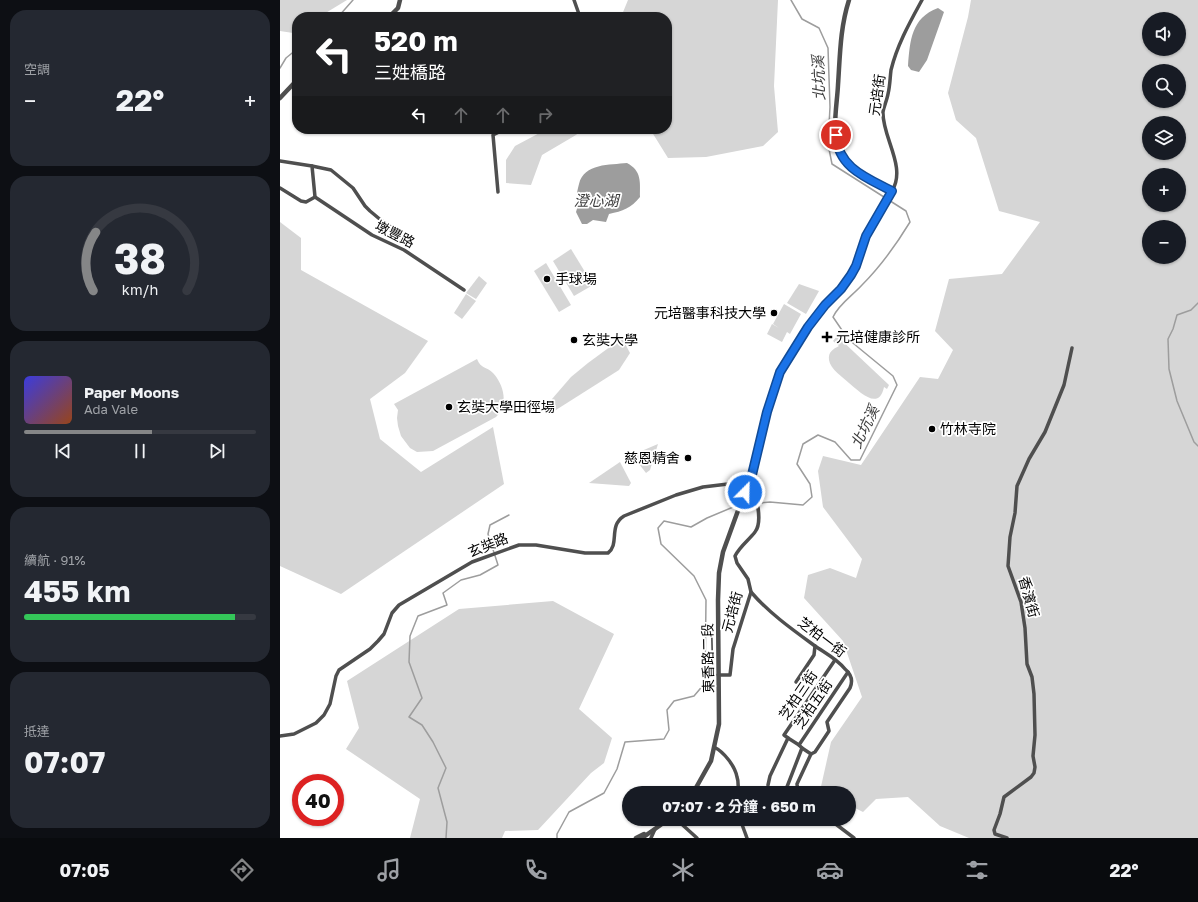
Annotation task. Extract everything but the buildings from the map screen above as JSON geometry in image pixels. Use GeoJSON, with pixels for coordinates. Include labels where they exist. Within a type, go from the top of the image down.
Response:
{"type":"FeatureCollection","features":[{"type":"Feature","properties":{"kind":"street"},"geometry":{"type":"LineString","coordinates":[[394,12],[398,8],[400,0]]}},
{"type":"Feature","properties":{"kind":"street"},"geometry":{"type":"LineString","coordinates":[[574,0],[578,12]]}},
{"type":"Feature","properties":{"kind":"street"},"geometry":{"type":"LineString","coordinates":[[751,479],[767,412],[780,372],[812,322],[825,305],[841,289],[851,275],[856,266],[866,236],[891,194],[850,167],[842,158],[837,145],[836,126],[840,43],[845,13],[849,0]]}},
{"type":"Feature","properties":{"kind":"street","name":"元培街"},"geometry":{"type":"LineString","coordinates":[[891,194],[895,186],[897,176],[893,152],[884,124],[883,110],[888,94],[892,69],[904,31],[922,0]]}},
{"type":"Feature","properties":{"kind":"street"},"geometry":{"type":"LineString","coordinates":[[280,98],[292,85]]}},
{"type":"Feature","properties":{"kind":"street"},"geometry":{"type":"LineString","coordinates":[[493,134],[498,192]]}},
{"type":"Feature","properties":{"kind":"street","name":"墩豐路"},"geometry":{"type":"LineString","coordinates":[[280,161],[331,170],[353,188],[370,211],[382,222],[398,232]]}},
{"type":"Feature","properties":{"kind":"street"},"geometry":{"type":"LineString","coordinates":[[280,188],[301,201],[306,202],[315,198],[312,166]]}},
{"type":"Feature","properties":{"kind":"street","name":"墩豐路"},"geometry":{"type":"LineString","coordinates":[[315,198],[372,236],[404,250],[464,290]]}},
{"type":"Feature","properties":{"kind":"street","name":"香濱街"},"geometry":{"type":"LineString","coordinates":[[1007,838],[995,834],[994,830],[1004,797],[1031,777],[1036,767],[1033,756],[1035,736],[1032,676],[1028,664],[1026,628],[1021,602],[1008,566],[1010,536],[1017,486],[1029,459],[1045,432],[1064,386],[1072,348]]}},
{"type":"Feature","properties":{"kind":"street","name":"元培街"},"geometry":{"type":"LineString","coordinates":[[718,675],[730,675],[733,649],[751,592],[748,579],[737,563],[735,556],[756,531],[759,525],[751,479]]}},
{"type":"Feature","properties":{"kind":"street","name":"東香路二段"},"geometry":{"type":"LineString","coordinates":[[697,786],[711,761],[719,724],[719,573],[722,552],[751,479]]}},
{"type":"Feature","properties":{"kind":"street","name":"玄奘路"},"geometry":{"type":"LineString","coordinates":[[280,736],[294,734],[316,723],[324,715],[330,704],[336,676],[339,670],[370,649],[378,641],[384,634],[392,613],[399,605],[472,562],[519,545],[536,545],[585,553],[608,553],[613,547],[615,526],[624,516],[676,495],[703,487],[751,479]]}},
{"type":"Feature","properties":{"kind":"street","name":"芝柏一街"},"geometry":{"type":"LineString","coordinates":[[751,592],[768,610],[844,667],[848,672],[852,683],[827,722],[829,731],[815,752],[810,754],[797,786]]}},
{"type":"Feature","properties":{"kind":"street"},"geometry":{"type":"LineString","coordinates":[[796,682],[814,655],[816,646]]}},
{"type":"Feature","properties":{"kind":"street","name":"芝柏三街"},"geometry":{"type":"LineString","coordinates":[[768,786],[770,776],[788,738],[784,735],[835,660]]}},
{"type":"Feature","properties":{"kind":"street","name":"芝柏五街"},"geometry":{"type":"LineString","coordinates":[[787,786],[800,746],[848,672]]}},
{"type":"Feature","properties":{"kind":"street"},"geometry":{"type":"LineString","coordinates":[[788,738],[810,754]]}},
{"type":"Feature","properties":{"kind":"street"},"geometry":{"type":"LineString","coordinates":[[714,747],[720,750],[734,768],[737,775],[738,786]]}},
{"type":"Feature","properties":{"kind":"street"},"geometry":{"type":"LineString","coordinates":[[642,838],[659,826]]}},
{"type":"Feature","properties":{"kind":"street"},"geometry":{"type":"LineString","coordinates":[[684,826],[697,838]]}},
{"type":"Feature","properties":{"kind":"street"},"geometry":{"type":"LineString","coordinates":[[742,826],[746,838]]}},
{"type":"Feature","properties":{"kind":"street"},"geometry":{"type":"LineString","coordinates":[[838,826],[854,838]]}},
{"type":"Feature","properties":{"kind":"street"},"geometry":{"type":"LineString","coordinates":[[636,838],[655,829]]}},
{"type":"Feature","properties":{"kind":"street"},"geometry":{"type":"LineString","coordinates":[[651,838],[655,829]]}},
{"type":"Feature","properties":{"kind":"shaded area"},"geometry":{"type":"Polygon","coordinates":[[[280,0],[347,0],[327,12],[292,12],[292,33],[280,31],[280,0]]]}},
{"type":"Feature","properties":{"kind":"shaded area"},"geometry":{"type":"Polygon","coordinates":[[[628,0],[778,0],[774,86],[778,132],[763,146],[706,157],[668,158],[653,134],[672,134],[672,12],[623,12],[628,0]]]}},
{"type":"Feature","properties":{"kind":"shaded area"},"geometry":{"type":"Polygon","coordinates":[[[971,0],[1198,0],[1198,838],[969,838],[940,826],[908,797],[876,799],[863,812],[856,808],[856,786],[821,786],[831,742],[862,697],[843,641],[804,598],[808,575],[830,568],[856,578],[862,559],[823,507],[818,471],[823,456],[861,465],[920,377],[938,379],[953,350],[935,331],[949,279],[1002,274],[1040,222],[999,211],[976,138],[956,120],[948,93],[971,0]]]}},
{"type":"Feature","properties":{"kind":"shaded area"},"geometry":{"type":"Polygon","coordinates":[[[538,134],[577,134],[542,155],[531,185],[506,183],[506,160],[515,146],[538,134]]]}},
{"type":"Feature","properties":{"kind":"shaded area"},"geometry":{"type":"Polygon","coordinates":[[[280,222],[301,238],[301,270],[428,341],[405,373],[370,399],[380,439],[421,472],[493,427],[504,484],[341,594],[280,566],[280,222]]]}},
{"type":"Feature","properties":{"kind":"shaded area"},"geometry":{"type":"Polygon","coordinates":[[[571,249],[593,285],[574,296],[553,261],[571,249]]]}},
{"type":"Feature","properties":{"kind":"shaded area"},"geometry":{"type":"Polygon","coordinates":[[[546,263],[571,305],[559,312],[534,271],[546,263]]]}},
{"type":"Feature","properties":{"kind":"shaded area"},"geometry":{"type":"Polygon","coordinates":[[[479,276],[487,283],[476,299],[466,293],[479,276]]]}},
{"type":"Feature","properties":{"kind":"shaded area"},"geometry":{"type":"Polygon","coordinates":[[[799,284],[819,291],[806,314],[787,303],[799,284]]]}},
{"type":"Feature","properties":{"kind":"shaded area"},"geometry":{"type":"Polygon","coordinates":[[[466,294],[476,301],[462,319],[454,313],[466,294]]]}},
{"type":"Feature","properties":{"kind":"shaded area"},"geometry":{"type":"Polygon","coordinates":[[[784,304],[801,314],[790,334],[787,332],[782,342],[767,334],[772,324],[779,328],[773,324],[784,304]]]}},
{"type":"Feature","properties":{"kind":"shaded area"},"geometry":{"type":"Polygon","coordinates":[[[837,336],[889,385],[887,389],[884,387],[878,398],[873,399],[858,391],[832,367],[829,360],[829,355],[839,346],[833,341],[837,336]]]}},
{"type":"Feature","properties":{"kind":"shaded area"},"geometry":{"type":"Polygon","coordinates":[[[622,338],[630,353],[619,370],[548,415],[552,399],[571,377],[622,338]]]}},
{"type":"Feature","properties":{"kind":"shaded area","name":"玄奘大學田徑場"},"geometry":{"type":"Polygon","coordinates":[[[477,359],[482,366],[493,373],[500,383],[504,395],[504,401],[500,412],[496,417],[433,451],[417,452],[410,448],[401,436],[397,418],[398,410],[394,404],[477,359]]]}},
{"type":"Feature","properties":{"kind":"shaded area"},"geometry":{"type":"Polygon","coordinates":[[[658,444],[650,470],[646,473],[632,455],[658,444]]]}},
{"type":"Feature","properties":{"kind":"shaded area"},"geometry":{"type":"Polygon","coordinates":[[[620,462],[631,483],[629,486],[589,483],[620,462]]]}},
{"type":"Feature","properties":{"kind":"shaded area"},"geometry":{"type":"Polygon","coordinates":[[[553,601],[614,634],[579,709],[612,738],[604,763],[591,773],[538,830],[505,831],[502,838],[410,838],[420,799],[346,749],[359,728],[347,681],[459,609],[553,601]]]}},
{"type":"Feature","properties":{"kind":"water"},"geometry":{"type":"Polygon","coordinates":[[[938,8],[944,12],[927,60],[919,72],[911,70],[908,66],[911,39],[917,24],[929,12],[938,8]]]}},
{"type":"Feature","properties":{"kind":"water","name":"澄心湖"},"geometry":{"type":"Polygon","coordinates":[[[627,163],[638,173],[640,182],[640,197],[626,208],[609,214],[606,222],[593,220],[587,224],[582,224],[576,212],[579,202],[577,191],[582,177],[586,172],[598,166],[627,163]]]}},
{"type":"Feature","properties":{"kind":"waterway"},"geometry":{"type":"LineString","coordinates":[[342,12],[353,0]]}},
{"type":"Feature","properties":{"kind":"waterway","name":"北坑溪"},"geometry":{"type":"LineString","coordinates":[[742,505],[770,502],[803,505],[812,497],[810,484],[797,464],[803,444],[818,435],[835,442],[851,460],[860,460],[897,385],[893,376],[848,339],[833,317],[842,304],[882,263],[910,222],[906,211],[832,164],[828,144],[830,107],[828,48],[819,28],[802,19],[791,0]]}},
{"type":"Feature","properties":{"kind":"waterway"},"geometry":{"type":"LineString","coordinates":[[280,68],[286,58],[292,53]]}},
{"type":"Feature","properties":{"kind":"waterway"},"geometry":{"type":"LineString","coordinates":[[1198,303],[1191,310],[1177,315],[1168,339],[1169,369],[1177,401],[1194,442],[1198,446]]}},
{"type":"Feature","properties":{"kind":"waterway","name":"北坑溪"},"geometry":{"type":"LineString","coordinates":[[557,838],[557,834],[569,812],[604,793],[617,769],[625,742],[664,739],[669,730],[667,710],[674,701],[694,696],[705,683],[706,600],[694,576],[661,544],[658,528],[664,521],[691,527],[707,518],[738,505]]}},
{"type":"Feature","properties":{"kind":"waterway"},"geometry":{"type":"LineString","coordinates":[[446,838],[447,822],[438,788],[446,768],[433,742],[422,725],[409,717],[422,698],[409,662],[410,636],[418,616],[447,605],[443,593],[461,580],[480,575],[498,565],[488,534],[490,525],[509,515]]}},
{"type":"Feature","properties":{"kind":"place","name":"手球場"},"geometry":{"type":"Point","coordinates":[547,279]}},
{"type":"Feature","properties":{"kind":"place","name":"元培醫事科技大學"},"geometry":{"type":"Point","coordinates":[774,313]}},
{"type":"Feature","properties":{"kind":"place","name":"元培健康診所"},"geometry":{"type":"Point","coordinates":[827,337]}},
{"type":"Feature","properties":{"kind":"place","name":"玄奘大學"},"geometry":{"type":"Point","coordinates":[574,340]}},
{"type":"Feature","properties":{"kind":"place","name":"玄奘大學田徑場"},"geometry":{"type":"Point","coordinates":[449,407]}},
{"type":"Feature","properties":{"kind":"place","name":"竹林寺院"},"geometry":{"type":"Point","coordinates":[932,429]}},
{"type":"Feature","properties":{"kind":"place","name":"慈恩精舍"},"geometry":{"type":"Point","coordinates":[688,458]}},
{"type":"Feature","properties":{"kind":"route"},"geometry":{"type":"LineString","coordinates":[[745,492],[751,479],[767,412],[780,372],[802,335],[819,312],[841,289],[851,275],[856,266],[866,236],[892,191],[850,167],[842,158],[837,145],[836,135]]}}]}
